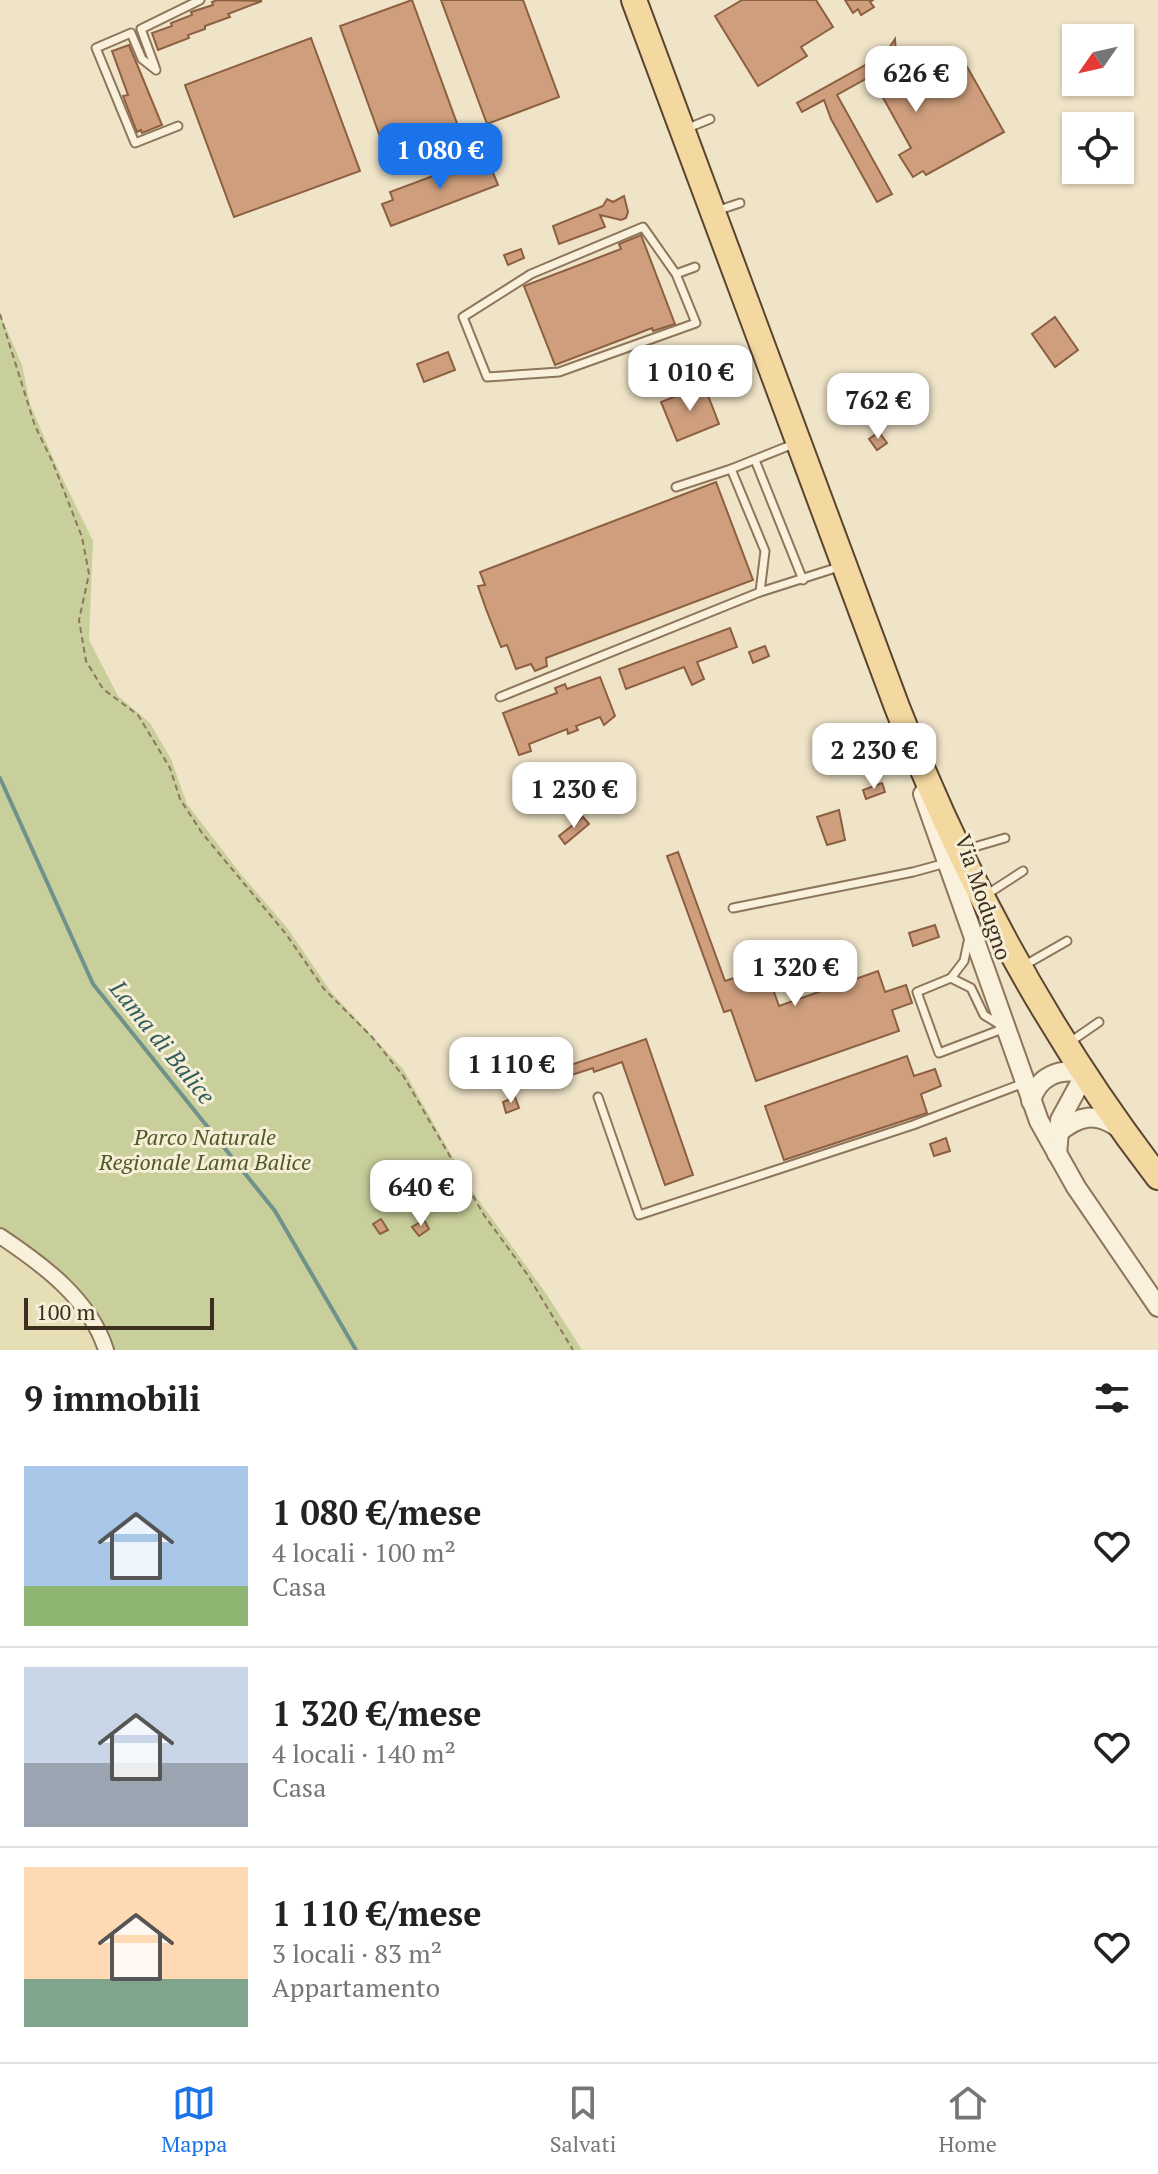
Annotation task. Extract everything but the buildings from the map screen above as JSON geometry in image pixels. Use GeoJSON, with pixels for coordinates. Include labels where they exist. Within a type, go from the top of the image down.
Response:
{"type":"FeatureCollection","features":[{"type":"Feature","properties":{"kind":"main road"},"geometry":{"type":"LineString","coordinates":[[634,0],[653,40],[682,130],[952,858],[981,898],[1082,1073],[1158,1177]]}},
{"type":"Feature","properties":{"kind":"street","name":"Via Modugno"},"geometry":{"type":"LineString","coordinates":[[952,858],[970,931],[1031,1101],[1057,1154],[1101,1226],[1158,1307]]}},
{"type":"Feature","properties":{"kind":"street"},"geometry":{"type":"LineString","coordinates":[[1031,1101],[1038,1086],[1050,1075],[1066,1071],[1082,1073],[1063,1114],[1057,1154]]}},
{"type":"Feature","properties":{"kind":"street"},"geometry":{"type":"LineString","coordinates":[[1058,1133],[1076,1120],[1089,1116],[1109,1122],[1126,1134]]}},
{"type":"Feature","properties":{"kind":"street"},"geometry":{"type":"LineString","coordinates":[[0,1236],[54,1275],[84,1310],[106,1350]]}},
{"type":"Feature","properties":{"kind":"lane"},"geometry":{"type":"LineString","coordinates":[[178,126],[135,143],[96,48],[131,33],[142,59],[156,70],[141,29],[200,0]]}},
{"type":"Feature","properties":{"kind":"lane"},"geometry":{"type":"LineString","coordinates":[[682,130],[710,119]]}},
{"type":"Feature","properties":{"kind":"lane"},"geometry":{"type":"LineString","coordinates":[[713,212],[740,203]]}},
{"type":"Feature","properties":{"kind":"lane"},"geometry":{"type":"LineString","coordinates":[[643,227],[676,274],[696,323],[559,372],[487,377],[463,317],[531,274],[643,227]]}},
{"type":"Feature","properties":{"kind":"lane"},"geometry":{"type":"LineString","coordinates":[[676,274],[695,267]]}},
{"type":"Feature","properties":{"kind":"lane"},"geometry":{"type":"LineString","coordinates":[[676,487],[798,442]]}},
{"type":"Feature","properties":{"kind":"lane"},"geometry":{"type":"LineString","coordinates":[[755,460],[803,580]]}},
{"type":"Feature","properties":{"kind":"lane"},"geometry":{"type":"LineString","coordinates":[[731,469],[765,551],[760,592]]}},
{"type":"Feature","properties":{"kind":"lane"},"geometry":{"type":"LineString","coordinates":[[500,697],[760,592],[844,566]]}},
{"type":"Feature","properties":{"kind":"lane"},"geometry":{"type":"LineString","coordinates":[[733,908],[913,872],[1005,838]]}},
{"type":"Feature","properties":{"kind":"lane"},"geometry":{"type":"LineString","coordinates":[[981,898],[1023,871]]}},
{"type":"Feature","properties":{"kind":"lane"},"geometry":{"type":"LineString","coordinates":[[970,931],[964,961],[951,978],[917,992],[939,1053],[1005,1028]]}},
{"type":"Feature","properties":{"kind":"lane"},"geometry":{"type":"LineString","coordinates":[[1019,968],[1067,941]]}},
{"type":"Feature","properties":{"kind":"lane"},"geometry":{"type":"LineString","coordinates":[[951,978],[971,988],[984,1015],[1005,1028]]}},
{"type":"Feature","properties":{"kind":"lane"},"geometry":{"type":"LineString","coordinates":[[1065,1045],[1099,1022]]}},
{"type":"Feature","properties":{"kind":"lane"},"geometry":{"type":"LineString","coordinates":[[598,1097],[639,1215],[913,1125],[1024,1083]]}},
{"type":"Feature","properties":{"kind":"path"},"geometry":{"type":"LineString","coordinates":[[0,314],[35,426],[82,537],[89,574],[79,620],[86,661],[103,689],[138,715],[170,768],[180,799],[202,833],[286,934],[324,989],[372,1037],[404,1077],[484,1215],[527,1274],[573,1350]]}},
{"type":"Feature","properties":{"kind":"shaded area"},"geometry":{"type":"Polygon","coordinates":[[[0,1236],[54,1275],[106,1350],[0,1350],[0,1236]]]}},
{"type":"Feature","properties":{"kind":"green space","name":"Parco Naturale Regionale Lama Balice"},"geometry":{"type":"Polygon","coordinates":[[[0,314],[22,365],[30,404],[93,541],[89,640],[118,696],[150,723],[171,759],[187,804],[288,929],[331,992],[403,1069],[470,1188],[545,1292],[582,1350],[114,1350],[46,1268],[0,1239],[0,314]]]}},
{"type":"Feature","properties":{"kind":"waterway","name":"Lama di Balice"},"geometry":{"type":"LineString","coordinates":[[0,778],[93,984],[275,1211],[356,1350]]}}]}
